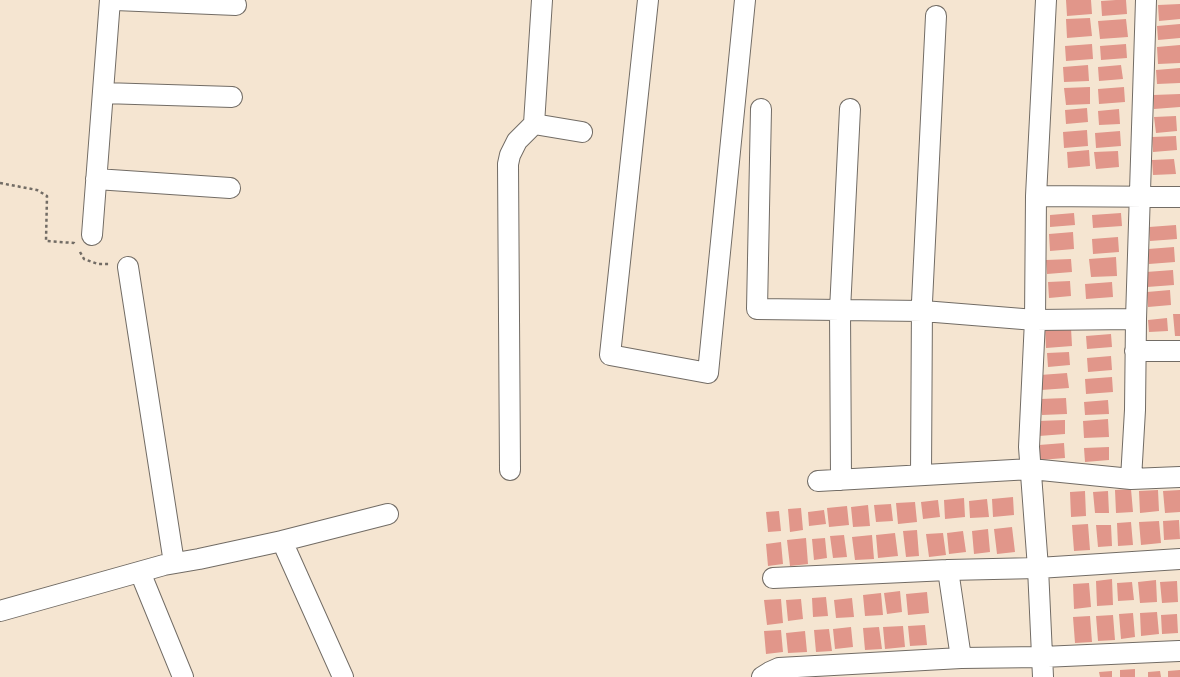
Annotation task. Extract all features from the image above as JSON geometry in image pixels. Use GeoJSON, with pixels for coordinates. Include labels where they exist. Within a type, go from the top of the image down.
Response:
{"type":"FeatureCollection","features":[{"type":"Feature","properties":{"kind":"street"},"geometry":{"type":"LineString","coordinates":[[92,235],[110,0]]}},
{"type":"Feature","properties":{"kind":"street"},"geometry":{"type":"LineString","coordinates":[[115,0],[236,6]]}},
{"type":"Feature","properties":{"kind":"street"},"geometry":{"type":"LineString","coordinates":[[510,470],[508,164],[516,141],[534,124],[542,0]]}},
{"type":"Feature","properties":{"kind":"street"},"geometry":{"type":"LineString","coordinates":[[648,0],[610,355],[708,373],[745,0]]}},
{"type":"Feature","properties":{"kind":"street"},"geometry":{"type":"LineString","coordinates":[[1043,677],[1038,568],[1029,447],[1035,320],[1036,196],[1046,0]]}},
{"type":"Feature","properties":{"kind":"street"},"geometry":{"type":"LineString","coordinates":[[1131,479],[1135,410],[1139,197],[1146,0]]}},
{"type":"Feature","properties":{"kind":"street"},"geometry":{"type":"LineString","coordinates":[[920,475],[923,311],[936,16]]}},
{"type":"Feature","properties":{"kind":"street"},"geometry":{"type":"LineString","coordinates":[[103,93],[232,97]]}},
{"type":"Feature","properties":{"kind":"street"},"geometry":{"type":"LineString","coordinates":[[761,109],[757,309],[923,311],[1035,320],[1136,319]]}},
{"type":"Feature","properties":{"kind":"street"},"geometry":{"type":"LineString","coordinates":[[841,480],[840,310],[850,109]]}},
{"type":"Feature","properties":{"kind":"street"},"geometry":{"type":"LineString","coordinates":[[534,124],[582,132]]}},
{"type":"Feature","properties":{"kind":"street"},"geometry":{"type":"LineString","coordinates":[[96,179],[230,188]]}},
{"type":"Feature","properties":{"kind":"street"},"geometry":{"type":"LineString","coordinates":[[1036,196],[1180,197]]}},
{"type":"Feature","properties":{"kind":"street"},"geometry":{"type":"LineString","coordinates":[[128,267],[174,563]]}},
{"type":"Feature","properties":{"kind":"street"},"geometry":{"type":"LineString","coordinates":[[1135,351],[1180,351]]}},
{"type":"Feature","properties":{"kind":"street"},"geometry":{"type":"LineString","coordinates":[[818,481],[1031,469],[1131,479],[1180,477]]}},
{"type":"Feature","properties":{"kind":"street"},"geometry":{"type":"LineString","coordinates":[[0,611],[174,563],[282,541],[388,514]]}},
{"type":"Feature","properties":{"kind":"street"},"geometry":{"type":"LineString","coordinates":[[282,541],[343,677]]}},
{"type":"Feature","properties":{"kind":"street"},"geometry":{"type":"LineString","coordinates":[[773,578],[948,570],[1038,568],[1180,559]]}},
{"type":"Feature","properties":{"kind":"street"},"geometry":{"type":"LineString","coordinates":[[948,570],[961,658]]}},
{"type":"Feature","properties":{"kind":"street"},"geometry":{"type":"LineString","coordinates":[[140,572],[183,677]]}},
{"type":"Feature","properties":{"kind":"street"},"geometry":{"type":"LineString","coordinates":[[762,677],[779,668],[961,658],[1042,657],[1179,651]]}},
{"type":"Feature","properties":{"kind":"path"},"geometry":{"type":"LineString","coordinates":[[0,183],[37,190],[47,196],[46,240],[74,243],[84,259],[98,264],[116,264],[128,267]]}},
{"type":"Feature","properties":{"kind":"building"},"geometry":{"type":"Polygon","coordinates":[[[1066,0],[1091,0],[1092,14],[1067,16],[1066,0]]]}},
{"type":"Feature","properties":{"kind":"building"},"geometry":{"type":"Polygon","coordinates":[[[1126,0],[1127,14],[1102,16],[1101,1],[1126,0]]]}},
{"type":"Feature","properties":{"kind":"building"},"geometry":{"type":"Polygon","coordinates":[[[1180,4],[1180,19],[1159,21],[1158,5],[1180,4]]]}},
{"type":"Feature","properties":{"kind":"building"},"geometry":{"type":"Polygon","coordinates":[[[1090,18],[1092,36],[1067,38],[1066,19],[1090,18]]]}},
{"type":"Feature","properties":{"kind":"building"},"geometry":{"type":"Polygon","coordinates":[[[1126,19],[1128,37],[1100,39],[1098,21],[1126,19]]]}},
{"type":"Feature","properties":{"kind":"building"},"geometry":{"type":"Polygon","coordinates":[[[1180,24],[1180,38],[1158,40],[1157,26],[1180,24]]]}},
{"type":"Feature","properties":{"kind":"building"},"geometry":{"type":"Polygon","coordinates":[[[1092,44],[1093,59],[1066,61],[1065,46],[1092,44]]]}},
{"type":"Feature","properties":{"kind":"building"},"geometry":{"type":"Polygon","coordinates":[[[1126,44],[1127,58],[1101,60],[1100,46],[1126,44]]]}},
{"type":"Feature","properties":{"kind":"building"},"geometry":{"type":"Polygon","coordinates":[[[1180,45],[1180,63],[1158,64],[1157,47],[1180,45]]]}},
{"type":"Feature","properties":{"kind":"building"},"geometry":{"type":"Polygon","coordinates":[[[1088,65],[1089,81],[1064,82],[1063,67],[1088,65]]]}},
{"type":"Feature","properties":{"kind":"building"},"geometry":{"type":"Polygon","coordinates":[[[1121,65],[1123,79],[1099,81],[1098,67],[1121,65]]]}},
{"type":"Feature","properties":{"kind":"building"},"geometry":{"type":"Polygon","coordinates":[[[1180,68],[1180,83],[1157,84],[1156,70],[1180,68]]]}},
{"type":"Feature","properties":{"kind":"building"},"geometry":{"type":"Polygon","coordinates":[[[1090,87],[1090,104],[1066,105],[1064,88],[1090,87]]]}},
{"type":"Feature","properties":{"kind":"building"},"geometry":{"type":"Polygon","coordinates":[[[1124,87],[1125,102],[1099,104],[1098,89],[1124,87]]]}},
{"type":"Feature","properties":{"kind":"building"},"geometry":{"type":"Polygon","coordinates":[[[1180,94],[1180,107],[1154,109],[1153,95],[1180,94]]]}},
{"type":"Feature","properties":{"kind":"building"},"geometry":{"type":"Polygon","coordinates":[[[1087,108],[1088,122],[1066,124],[1065,110],[1087,108]]]}},
{"type":"Feature","properties":{"kind":"building"},"geometry":{"type":"Polygon","coordinates":[[[1119,109],[1120,124],[1099,125],[1098,111],[1119,109]]]}},
{"type":"Feature","properties":{"kind":"building"},"geometry":{"type":"Polygon","coordinates":[[[1176,116],[1177,131],[1156,133],[1154,117],[1176,116]]]}},
{"type":"Feature","properties":{"kind":"building"},"geometry":{"type":"Polygon","coordinates":[[[1087,130],[1088,146],[1064,148],[1063,132],[1087,130]]]}},
{"type":"Feature","properties":{"kind":"building"},"geometry":{"type":"Polygon","coordinates":[[[1120,131],[1121,146],[1096,148],[1095,133],[1120,131]]]}},
{"type":"Feature","properties":{"kind":"building"},"geometry":{"type":"Polygon","coordinates":[[[1176,136],[1177,150],[1153,152],[1152,137],[1176,136]]]}},
{"type":"Feature","properties":{"kind":"building"},"geometry":{"type":"Polygon","coordinates":[[[1089,150],[1090,166],[1068,168],[1067,152],[1089,150]]]}},
{"type":"Feature","properties":{"kind":"building"},"geometry":{"type":"Polygon","coordinates":[[[1118,151],[1119,167],[1096,169],[1094,152],[1118,151]]]}},
{"type":"Feature","properties":{"kind":"building"},"geometry":{"type":"Polygon","coordinates":[[[1174,159],[1176,174],[1153,175],[1152,160],[1174,159]]]}},
{"type":"Feature","properties":{"kind":"building"},"geometry":{"type":"Polygon","coordinates":[[[1074,213],[1075,225],[1050,227],[1050,215],[1074,213]]]}},
{"type":"Feature","properties":{"kind":"building"},"geometry":{"type":"Polygon","coordinates":[[[1121,213],[1122,226],[1093,228],[1092,215],[1121,213]]]}},
{"type":"Feature","properties":{"kind":"building"},"geometry":{"type":"Polygon","coordinates":[[[1176,225],[1177,239],[1150,241],[1149,227],[1176,225]]]}},
{"type":"Feature","properties":{"kind":"building"},"geometry":{"type":"Polygon","coordinates":[[[1073,232],[1074,249],[1050,251],[1049,234],[1073,232]]]}},
{"type":"Feature","properties":{"kind":"building"},"geometry":{"type":"Polygon","coordinates":[[[1118,237],[1119,252],[1093,254],[1092,239],[1118,237]]]}},
{"type":"Feature","properties":{"kind":"building"},"geometry":{"type":"Polygon","coordinates":[[[1174,247],[1175,262],[1149,264],[1148,249],[1174,247]]]}},
{"type":"Feature","properties":{"kind":"building"},"geometry":{"type":"Polygon","coordinates":[[[1116,257],[1117,276],[1091,277],[1089,259],[1116,257]]]}},
{"type":"Feature","properties":{"kind":"building"},"geometry":{"type":"Polygon","coordinates":[[[1071,259],[1072,272],[1047,274],[1046,260],[1071,259]]]}},
{"type":"Feature","properties":{"kind":"building"},"geometry":{"type":"Polygon","coordinates":[[[1173,270],[1174,285],[1147,287],[1146,272],[1173,270]]]}},
{"type":"Feature","properties":{"kind":"building"},"geometry":{"type":"Polygon","coordinates":[[[1070,281],[1071,296],[1049,298],[1048,282],[1070,281]]]}},
{"type":"Feature","properties":{"kind":"building"},"geometry":{"type":"Polygon","coordinates":[[[1112,282],[1113,297],[1086,299],[1085,284],[1112,282]]]}},
{"type":"Feature","properties":{"kind":"building"},"geometry":{"type":"Polygon","coordinates":[[[1170,290],[1171,305],[1148,307],[1147,292],[1170,290]]]}},
{"type":"Feature","properties":{"kind":"building"},"geometry":{"type":"Polygon","coordinates":[[[1173,314],[1180,314],[1180,336],[1175,336],[1173,314]]]}},
{"type":"Feature","properties":{"kind":"building"},"geometry":{"type":"Polygon","coordinates":[[[1167,318],[1168,331],[1149,332],[1148,320],[1167,318]]]}},
{"type":"Feature","properties":{"kind":"building"},"geometry":{"type":"Polygon","coordinates":[[[1071,328],[1072,346],[1046,348],[1045,329],[1071,328]]]}},
{"type":"Feature","properties":{"kind":"building"},"geometry":{"type":"Polygon","coordinates":[[[1111,334],[1112,347],[1087,349],[1086,336],[1111,334]]]}},
{"type":"Feature","properties":{"kind":"building"},"geometry":{"type":"Polygon","coordinates":[[[1069,352],[1070,365],[1048,367],[1047,353],[1069,352]]]}},
{"type":"Feature","properties":{"kind":"building"},"geometry":{"type":"Polygon","coordinates":[[[1111,356],[1112,370],[1088,372],[1087,358],[1111,356]]]}},
{"type":"Feature","properties":{"kind":"building"},"geometry":{"type":"Polygon","coordinates":[[[1067,373],[1069,388],[1041,390],[1040,375],[1067,373]]]}},
{"type":"Feature","properties":{"kind":"building"},"geometry":{"type":"Polygon","coordinates":[[[1112,377],[1113,392],[1086,394],[1085,379],[1112,377]]]}},
{"type":"Feature","properties":{"kind":"building"},"geometry":{"type":"Polygon","coordinates":[[[1066,398],[1067,414],[1042,415],[1040,399],[1066,398]]]}},
{"type":"Feature","properties":{"kind":"building"},"geometry":{"type":"Polygon","coordinates":[[[1108,400],[1109,414],[1085,415],[1084,402],[1108,400]]]}},
{"type":"Feature","properties":{"kind":"building"},"geometry":{"type":"Polygon","coordinates":[[[1108,419],[1109,437],[1084,438],[1083,421],[1108,419]]]}},
{"type":"Feature","properties":{"kind":"building"},"geometry":{"type":"Polygon","coordinates":[[[1065,420],[1065,434],[1039,436],[1038,421],[1065,420]]]}},
{"type":"Feature","properties":{"kind":"building"},"geometry":{"type":"Polygon","coordinates":[[[1064,443],[1065,458],[1040,460],[1039,445],[1064,443]]]}},
{"type":"Feature","properties":{"kind":"building"},"geometry":{"type":"Polygon","coordinates":[[[1109,447],[1109,460],[1085,462],[1084,448],[1109,447]]]}},
{"type":"Feature","properties":{"kind":"building"},"geometry":{"type":"Polygon","coordinates":[[[1131,489],[1133,512],[1116,513],[1115,490],[1131,489]]]}},
{"type":"Feature","properties":{"kind":"building"},"geometry":{"type":"Polygon","coordinates":[[[1158,490],[1159,511],[1140,513],[1139,491],[1158,490]]]}},
{"type":"Feature","properties":{"kind":"building"},"geometry":{"type":"Polygon","coordinates":[[[1180,490],[1180,512],[1165,513],[1163,491],[1180,490]]]}},
{"type":"Feature","properties":{"kind":"building"},"geometry":{"type":"Polygon","coordinates":[[[1085,491],[1086,516],[1071,517],[1070,492],[1085,491]]]}},
{"type":"Feature","properties":{"kind":"building"},"geometry":{"type":"Polygon","coordinates":[[[1108,491],[1109,513],[1095,513],[1093,492],[1108,491]]]}},
{"type":"Feature","properties":{"kind":"building"},"geometry":{"type":"Polygon","coordinates":[[[1013,497],[1014,515],[993,517],[992,499],[1013,497]]]}},
{"type":"Feature","properties":{"kind":"building"},"geometry":{"type":"Polygon","coordinates":[[[964,498],[965,517],[945,519],[944,500],[964,498]]]}},
{"type":"Feature","properties":{"kind":"building"},"geometry":{"type":"Polygon","coordinates":[[[987,499],[989,517],[970,518],[969,501],[987,499]]]}},
{"type":"Feature","properties":{"kind":"building"},"geometry":{"type":"Polygon","coordinates":[[[938,500],[940,517],[923,519],[921,502],[938,500]]]}},
{"type":"Feature","properties":{"kind":"building"},"geometry":{"type":"Polygon","coordinates":[[[915,502],[917,522],[898,524],[896,503],[915,502]]]}},
{"type":"Feature","properties":{"kind":"building"},"geometry":{"type":"Polygon","coordinates":[[[891,504],[893,521],[876,522],[874,505],[891,504]]]}},
{"type":"Feature","properties":{"kind":"building"},"geometry":{"type":"Polygon","coordinates":[[[868,505],[870,526],[853,527],[851,507],[868,505]]]}},
{"type":"Feature","properties":{"kind":"building"},"geometry":{"type":"Polygon","coordinates":[[[847,506],[849,525],[829,527],[827,508],[847,506]]]}},
{"type":"Feature","properties":{"kind":"building"},"geometry":{"type":"Polygon","coordinates":[[[801,508],[803,530],[790,532],[788,509],[801,508]]]}},
{"type":"Feature","properties":{"kind":"building"},"geometry":{"type":"Polygon","coordinates":[[[824,510],[826,524],[809,526],[808,512],[824,510]]]}},
{"type":"Feature","properties":{"kind":"building"},"geometry":{"type":"Polygon","coordinates":[[[779,511],[781,531],[768,532],[766,512],[779,511]]]}},
{"type":"Feature","properties":{"kind":"building"},"geometry":{"type":"Polygon","coordinates":[[[1179,520],[1180,539],[1164,540],[1163,521],[1179,520]]]}},
{"type":"Feature","properties":{"kind":"building"},"geometry":{"type":"Polygon","coordinates":[[[1159,521],[1161,543],[1141,545],[1139,522],[1159,521]]]}},
{"type":"Feature","properties":{"kind":"building"},"geometry":{"type":"Polygon","coordinates":[[[1131,522],[1133,545],[1118,546],[1117,523],[1131,522]]]}},
{"type":"Feature","properties":{"kind":"building"},"geometry":{"type":"Polygon","coordinates":[[[1088,524],[1090,550],[1074,551],[1072,525],[1088,524]]]}},
{"type":"Feature","properties":{"kind":"building"},"geometry":{"type":"Polygon","coordinates":[[[1096,525],[1111,525],[1112,546],[1098,547],[1096,525]]]}},
{"type":"Feature","properties":{"kind":"building"},"geometry":{"type":"Polygon","coordinates":[[[1012,527],[1015,552],[997,554],[994,529],[1012,527]]]}},
{"type":"Feature","properties":{"kind":"building"},"geometry":{"type":"Polygon","coordinates":[[[988,529],[990,552],[974,554],[972,531],[988,529]]]}},
{"type":"Feature","properties":{"kind":"building"},"geometry":{"type":"Polygon","coordinates":[[[917,530],[919,556],[906,557],[903,531],[917,530]]]}},
{"type":"Feature","properties":{"kind":"building"},"geometry":{"type":"Polygon","coordinates":[[[963,531],[966,552],[949,554],[947,533],[963,531]]]}},
{"type":"Feature","properties":{"kind":"building"},"geometry":{"type":"Polygon","coordinates":[[[895,533],[898,556],[878,558],[876,535],[895,533]]]}},
{"type":"Feature","properties":{"kind":"building"},"geometry":{"type":"Polygon","coordinates":[[[943,533],[946,555],[929,557],[926,534],[943,533]]]}},
{"type":"Feature","properties":{"kind":"building"},"geometry":{"type":"Polygon","coordinates":[[[844,535],[847,557],[833,558],[830,536],[844,535]]]}},
{"type":"Feature","properties":{"kind":"building"},"geometry":{"type":"Polygon","coordinates":[[[872,535],[874,559],[855,560],[852,537],[872,535]]]}},
{"type":"Feature","properties":{"kind":"building"},"geometry":{"type":"Polygon","coordinates":[[[806,538],[808,564],[790,566],[787,540],[806,538]]]}},
{"type":"Feature","properties":{"kind":"building"},"geometry":{"type":"Polygon","coordinates":[[[825,538],[827,558],[814,560],[812,539],[825,538]]]}},
{"type":"Feature","properties":{"kind":"building"},"geometry":{"type":"Polygon","coordinates":[[[781,542],[783,564],[768,566],[766,544],[781,542]]]}},
{"type":"Feature","properties":{"kind":"building"},"geometry":{"type":"Polygon","coordinates":[[[1112,579],[1113,605],[1097,606],[1096,581],[1112,579]]]}},
{"type":"Feature","properties":{"kind":"building"},"geometry":{"type":"Polygon","coordinates":[[[1156,580],[1157,602],[1140,603],[1138,582],[1156,580]]]}},
{"type":"Feature","properties":{"kind":"building"},"geometry":{"type":"Polygon","coordinates":[[[1177,581],[1178,602],[1162,603],[1160,582],[1177,581]]]}},
{"type":"Feature","properties":{"kind":"building"},"geometry":{"type":"Polygon","coordinates":[[[1132,582],[1134,600],[1118,601],[1117,583],[1132,582]]]}},
{"type":"Feature","properties":{"kind":"building"},"geometry":{"type":"Polygon","coordinates":[[[1089,583],[1091,607],[1074,609],[1073,584],[1089,583]]]}},
{"type":"Feature","properties":{"kind":"building"},"geometry":{"type":"Polygon","coordinates":[[[900,591],[902,612],[887,614],[884,593],[900,591]]]}},
{"type":"Feature","properties":{"kind":"building"},"geometry":{"type":"Polygon","coordinates":[[[927,592],[929,613],[908,615],[906,594],[927,592]]]}},
{"type":"Feature","properties":{"kind":"building"},"geometry":{"type":"Polygon","coordinates":[[[881,593],[883,615],[865,616],[863,595],[881,593]]]}},
{"type":"Feature","properties":{"kind":"building"},"geometry":{"type":"Polygon","coordinates":[[[826,597],[828,616],[813,617],[812,598],[826,597]]]}},
{"type":"Feature","properties":{"kind":"building"},"geometry":{"type":"Polygon","coordinates":[[[852,598],[854,617],[836,618],[834,600],[852,598]]]}},
{"type":"Feature","properties":{"kind":"building"},"geometry":{"type":"Polygon","coordinates":[[[781,599],[783,623],[767,625],[764,600],[781,599]]]}},
{"type":"Feature","properties":{"kind":"building"},"geometry":{"type":"Polygon","coordinates":[[[801,599],[803,619],[788,621],[786,600],[801,599]]]}},
{"type":"Feature","properties":{"kind":"building"},"geometry":{"type":"Polygon","coordinates":[[[1157,612],[1159,634],[1141,636],[1140,613],[1157,612]]]}},
{"type":"Feature","properties":{"kind":"building"},"geometry":{"type":"Polygon","coordinates":[[[1133,613],[1135,637],[1121,639],[1119,614],[1133,613]]]}},
{"type":"Feature","properties":{"kind":"building"},"geometry":{"type":"Polygon","coordinates":[[[1177,614],[1178,633],[1162,634],[1161,615],[1177,614]]]}},
{"type":"Feature","properties":{"kind":"building"},"geometry":{"type":"Polygon","coordinates":[[[1113,615],[1115,640],[1098,641],[1096,616],[1113,615]]]}},
{"type":"Feature","properties":{"kind":"building"},"geometry":{"type":"Polygon","coordinates":[[[1090,616],[1092,642],[1075,643],[1073,617],[1090,616]]]}},
{"type":"Feature","properties":{"kind":"building"},"geometry":{"type":"Polygon","coordinates":[[[925,625],[927,645],[910,646],[908,626],[925,625]]]}},
{"type":"Feature","properties":{"kind":"building"},"geometry":{"type":"Polygon","coordinates":[[[903,626],[905,647],[885,649],[883,627],[903,626]]]}},
{"type":"Feature","properties":{"kind":"building"},"geometry":{"type":"Polygon","coordinates":[[[851,627],[853,647],[835,649],[833,629],[851,627]]]}},
{"type":"Feature","properties":{"kind":"building"},"geometry":{"type":"Polygon","coordinates":[[[879,627],[882,649],[865,650],[863,628],[879,627]]]}},
{"type":"Feature","properties":{"kind":"building"},"geometry":{"type":"Polygon","coordinates":[[[829,629],[832,651],[816,652],[814,630],[829,629]]]}},
{"type":"Feature","properties":{"kind":"building"},"geometry":{"type":"Polygon","coordinates":[[[781,630],[783,652],[766,654],[764,631],[781,630]]]}},
{"type":"Feature","properties":{"kind":"building"},"geometry":{"type":"Polygon","coordinates":[[[805,631],[807,652],[788,653],[786,633],[805,631]]]}},
{"type":"Feature","properties":{"kind":"building"},"geometry":{"type":"Polygon","coordinates":[[[1135,669],[1135,677],[1120,677],[1120,670],[1135,669]]]}},
{"type":"Feature","properties":{"kind":"building"},"geometry":{"type":"Polygon","coordinates":[[[1180,670],[1180,677],[1168,677],[1168,671],[1180,670]]]}},
{"type":"Feature","properties":{"kind":"building"},"geometry":{"type":"Polygon","coordinates":[[[1112,671],[1112,677],[1100,677],[1099,672],[1112,671]]]}},
{"type":"Feature","properties":{"kind":"building"},"geometry":{"type":"Polygon","coordinates":[[[1160,671],[1161,677],[1148,677],[1148,672],[1160,671]]]}}]}
